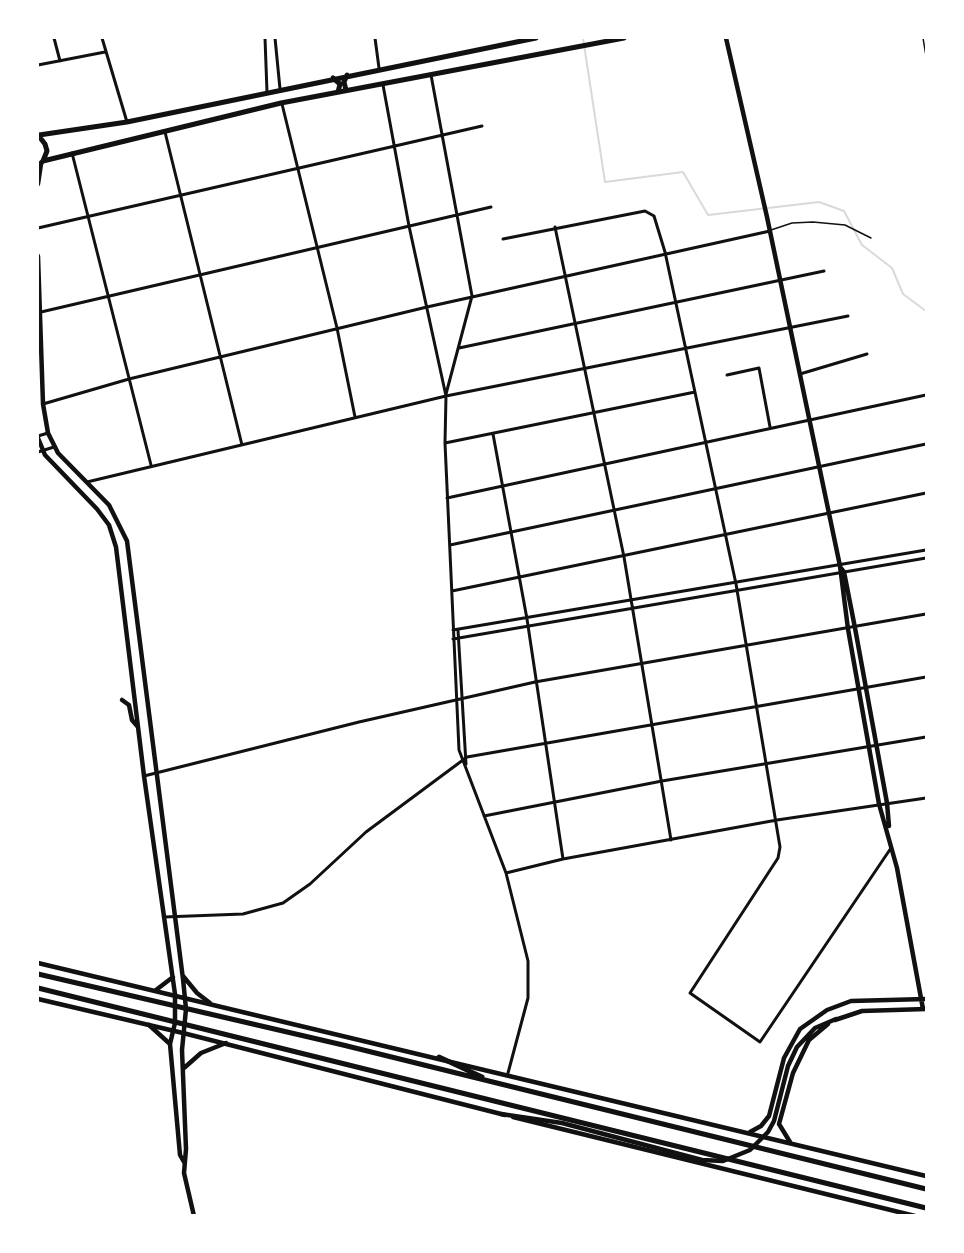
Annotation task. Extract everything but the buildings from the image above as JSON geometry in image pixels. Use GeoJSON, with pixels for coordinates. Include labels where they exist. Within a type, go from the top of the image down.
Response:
{"type":"FeatureCollection","features":[{"type":"Feature","properties":{"kind":"main road"},"geometry":{"type":"LineString","coordinates":[[38,184],[46,151],[38,135],[128,122],[379,68],[536,38]]}},
{"type":"Feature","properties":{"kind":"main road"},"geometry":{"type":"LineString","coordinates":[[41,164],[72,152],[281,103],[624,38]]}},
{"type":"Feature","properties":{"kind":"main road"},"geometry":{"type":"LineString","coordinates":[[501,1114],[562,1123],[702,1160],[723,1161],[736,1157],[758,1144],[768,1132],[774,1121],[788,1066],[805,1036],[815,1028],[836,1018],[862,1011],[925,1009],[892,847],[887,802],[855,628],[829,515],[765,206],[726,38]]}},
{"type":"Feature","properties":{"kind":"main road"},"geometry":{"type":"LineString","coordinates":[[346,90],[344,82],[347,75]]}},
{"type":"Feature","properties":{"kind":"main road"},"geometry":{"type":"LineString","coordinates":[[333,78],[340,84],[338,92]]}},
{"type":"Feature","properties":{"kind":"main road"},"geometry":{"type":"LineString","coordinates":[[38,256],[43,404],[48,433],[54,447],[109,505],[127,541],[182,975],[186,1149],[184,1173],[194,1215]]}},
{"type":"Feature","properties":{"kind":"main road"},"geometry":{"type":"LineString","coordinates":[[38,437],[40,451],[97,509],[109,525],[116,547],[144,776],[175,994],[175,1023],[170,1044],[180,1155],[184,1162]]}},
{"type":"Feature","properties":{"kind":"main road"},"geometry":{"type":"LineString","coordinates":[[842,573],[848,629],[879,804],[890,835]]}},
{"type":"Feature","properties":{"kind":"main road"},"geometry":{"type":"LineString","coordinates":[[122,700],[129,705],[132,720],[138,728]]}},
{"type":"Feature","properties":{"kind":"main road"},"geometry":{"type":"LineString","coordinates":[[38,963],[508,1073],[927,1176]]}},
{"type":"Feature","properties":{"kind":"main road"},"geometry":{"type":"LineString","coordinates":[[38,974],[927,1189]]}},
{"type":"Feature","properties":{"kind":"main road"},"geometry":{"type":"LineString","coordinates":[[182,975],[197,993],[210,1003]]}},
{"type":"Feature","properties":{"kind":"main road"},"geometry":{"type":"LineString","coordinates":[[156,990],[173,977]]}},
{"type":"Feature","properties":{"kind":"main road"},"geometry":{"type":"LineString","coordinates":[[38,988],[927,1208]]}},
{"type":"Feature","properties":{"kind":"main road"},"geometry":{"type":"LineString","coordinates":[[38,999],[226,1043],[501,1114],[915,1215]]}},
{"type":"Feature","properties":{"kind":"main road"},"geometry":{"type":"LineString","coordinates":[[750,1132],[761,1126],[769,1116],[784,1058],[800,1029],[827,1010],[851,1001],[924,999]]}},
{"type":"Feature","properties":{"kind":"main road"},"geometry":{"type":"LineString","coordinates":[[790,1142],[779,1124],[793,1073],[802,1052],[817,1032],[836,1018]]}},
{"type":"Feature","properties":{"kind":"main road"},"geometry":{"type":"LineString","coordinates":[[149,1025],[170,1044]]}},
{"type":"Feature","properties":{"kind":"main road"},"geometry":{"type":"LineString","coordinates":[[184,1068],[201,1053],[226,1043]]}},
{"type":"Feature","properties":{"kind":"main road"},"geometry":{"type":"LineString","coordinates":[[439,1057],[495,1083]]}},
{"type":"Feature","properties":{"kind":"street"},"geometry":{"type":"LineString","coordinates":[[54,38],[60,61]]}},
{"type":"Feature","properties":{"kind":"street"},"geometry":{"type":"LineString","coordinates":[[102,38],[128,122]]}},
{"type":"Feature","properties":{"kind":"street"},"geometry":{"type":"LineString","coordinates":[[265,38],[267,92]]}},
{"type":"Feature","properties":{"kind":"street"},"geometry":{"type":"LineString","coordinates":[[275,38],[280,89]]}},
{"type":"Feature","properties":{"kind":"street"},"geometry":{"type":"LineString","coordinates":[[375,38],[379,68]]}},
{"type":"Feature","properties":{"kind":"street"},"geometry":{"type":"LineString","coordinates":[[38,65],[105,51]]}},
{"type":"Feature","properties":{"kind":"street"},"geometry":{"type":"LineString","coordinates":[[430,73],[472,296],[446,396]]}},
{"type":"Feature","properties":{"kind":"street"},"geometry":{"type":"LineString","coordinates":[[383,83],[409,226],[446,396],[445,443],[455,623],[453,630],[455,700],[462,759],[506,873],[530,977],[528,998],[508,1073]]}},
{"type":"Feature","properties":{"kind":"street"},"geometry":{"type":"LineString","coordinates":[[281,103],[315,248],[337,328],[356,417]]}},
{"type":"Feature","properties":{"kind":"street"},"geometry":{"type":"LineString","coordinates":[[38,228],[394,144],[482,126]]}},
{"type":"Feature","properties":{"kind":"street"},"geometry":{"type":"LineString","coordinates":[[165,130],[242,445]]}},
{"type":"Feature","properties":{"kind":"street"},"geometry":{"type":"LineString","coordinates":[[72,152],[151,465]]}},
{"type":"Feature","properties":{"kind":"street"},"geometry":{"type":"LineString","coordinates":[[41,312],[491,207]]}},
{"type":"Feature","properties":{"kind":"street"},"geometry":{"type":"LineString","coordinates":[[503,239],[645,211],[654,216],[665,252],[736,584],[780,847],[778,858],[690,993],[760,1042],[892,847]]}},
{"type":"Feature","properties":{"kind":"street"},"geometry":{"type":"LineString","coordinates":[[555,227],[573,323],[624,557],[671,840]]}},
{"type":"Feature","properties":{"kind":"street"},"geometry":{"type":"LineString","coordinates":[[43,404],[129,379],[337,328],[665,252],[770,231]]}},
{"type":"Feature","properties":{"kind":"street"},"geometry":{"type":"LineString","coordinates":[[459,348],[824,271]]}},
{"type":"Feature","properties":{"kind":"street"},"geometry":{"type":"LineString","coordinates":[[87,482],[446,396],[848,316]]}},
{"type":"Feature","properties":{"kind":"street"},"geometry":{"type":"LineString","coordinates":[[800,374],[867,354]]}},
{"type":"Feature","properties":{"kind":"street"},"geometry":{"type":"LineString","coordinates":[[727,375],[759,368],[770,428]]}},
{"type":"Feature","properties":{"kind":"street"},"geometry":{"type":"LineString","coordinates":[[445,443],[695,392]]}},
{"type":"Feature","properties":{"kind":"street"},"geometry":{"type":"LineString","coordinates":[[447,498],[603,462],[927,395]]}},
{"type":"Feature","properties":{"kind":"street"},"geometry":{"type":"LineString","coordinates":[[38,437],[48,433]]}},
{"type":"Feature","properties":{"kind":"street"},"geometry":{"type":"LineString","coordinates":[[493,434],[520,579],[563,859]]}},
{"type":"Feature","properties":{"kind":"street"},"geometry":{"type":"LineString","coordinates":[[450,545],[927,444]]}},
{"type":"Feature","properties":{"kind":"street"},"geometry":{"type":"LineString","coordinates":[[40,451],[54,447]]}},
{"type":"Feature","properties":{"kind":"street"},"geometry":{"type":"LineString","coordinates":[[453,591],[520,579],[927,493]]}},
{"type":"Feature","properties":{"kind":"street"},"geometry":{"type":"LineString","coordinates":[[453,630],[927,550]]}},
{"type":"Feature","properties":{"kind":"street"},"geometry":{"type":"LineString","coordinates":[[453,639],[927,558]]}},
{"type":"Feature","properties":{"kind":"street"},"geometry":{"type":"LineString","coordinates":[[144,776],[535,682],[745,648],[927,614]]}},
{"type":"Feature","properties":{"kind":"street"},"geometry":{"type":"LineString","coordinates":[[455,623],[459,639],[466,765]]}},
{"type":"Feature","properties":{"kind":"street"},"geometry":{"type":"LineString","coordinates":[[165,917],[243,914],[283,903],[310,884],[366,832],[467,757],[757,707],[858,687],[927,677]]}},
{"type":"Feature","properties":{"kind":"street"},"geometry":{"type":"LineString","coordinates":[[484,816],[662,781],[927,737]]}},
{"type":"Feature","properties":{"kind":"street"},"geometry":{"type":"LineString","coordinates":[[506,873],[563,859],[777,820],[887,802],[927,798]]}},
{"type":"Feature","properties":{"kind":"lane"},"geometry":{"type":"LineString","coordinates":[[924,38],[927,56]]}},
{"type":"Feature","properties":{"kind":"lane"},"geometry":{"type":"LineString","coordinates":[[770,231],[792,223],[845,225],[871,238]]}},
{"type":"Feature","properties":{"kind":"waterway"},"geometry":{"type":"LineString","coordinates":[[583,38],[605,182],[683,172],[708,215],[819,202],[844,211],[862,245],[892,268],[903,294],[926,311]]}}]}
